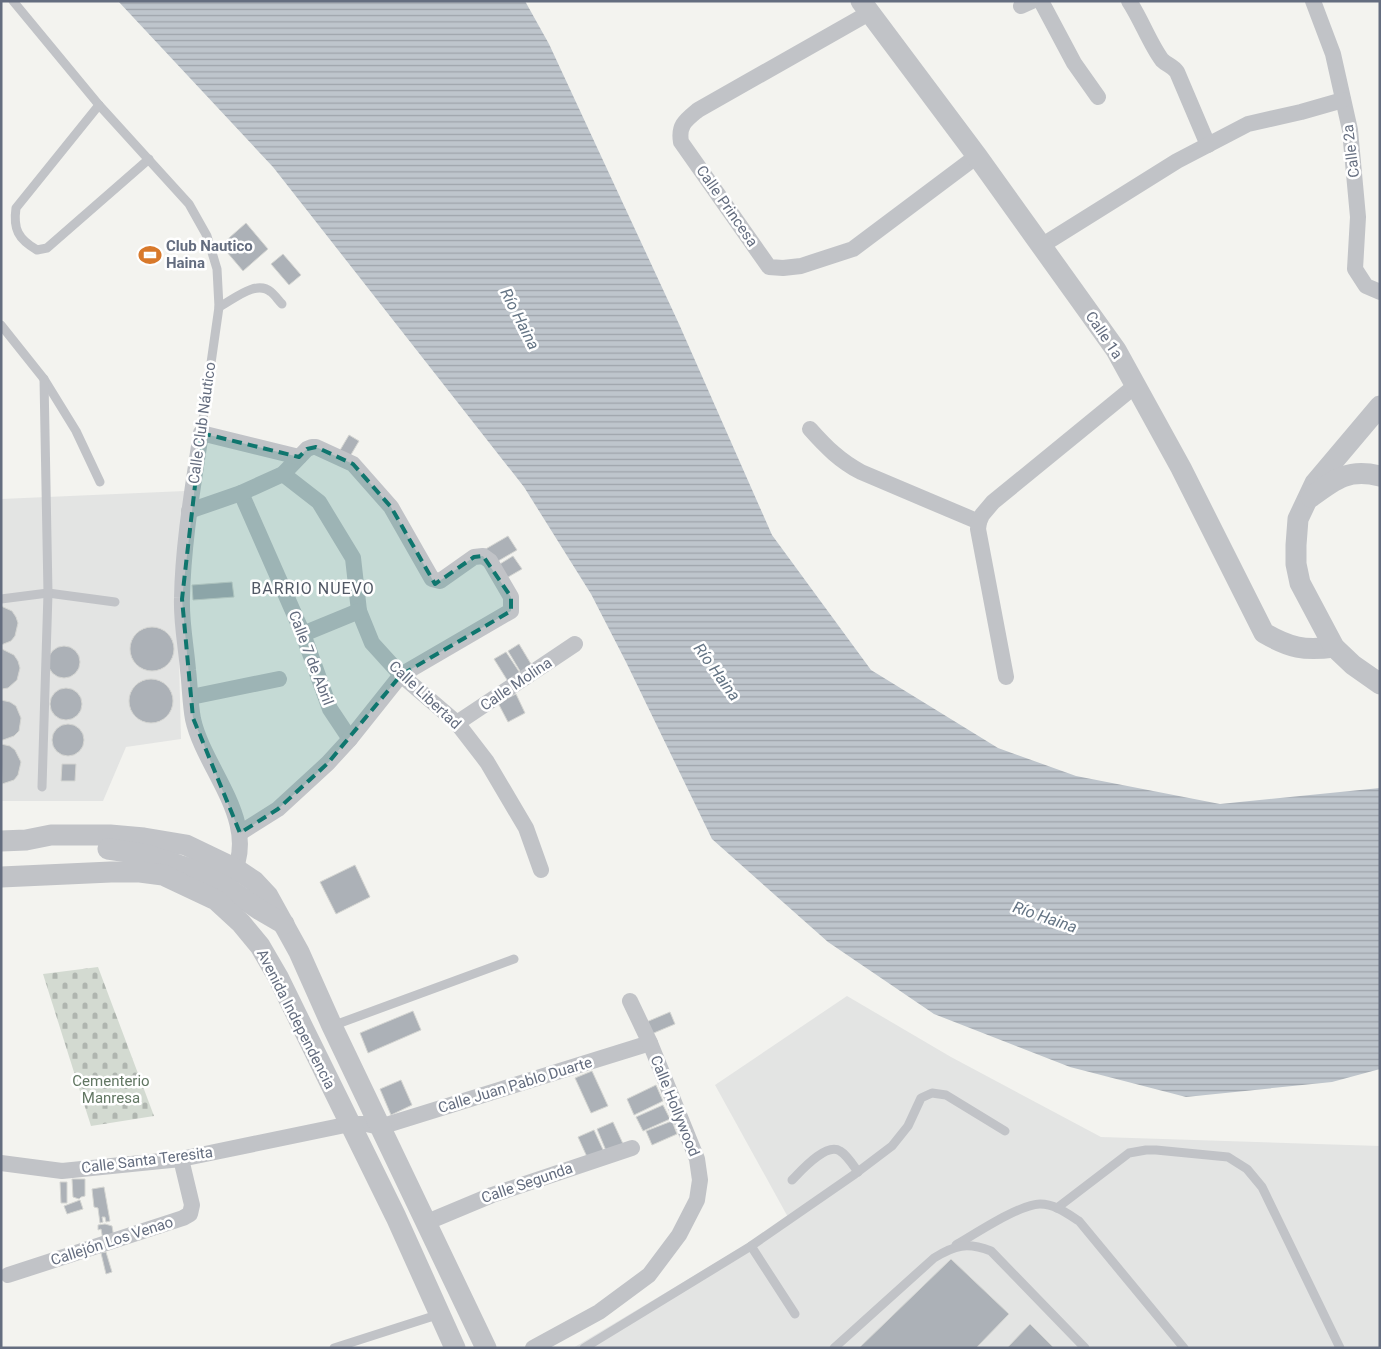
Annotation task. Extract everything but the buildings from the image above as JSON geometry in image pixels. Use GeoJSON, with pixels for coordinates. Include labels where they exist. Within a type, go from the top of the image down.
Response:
{"type":"FeatureCollection","features":[{"type":"Feature","properties":{"kind":"street"},"geometry":{"type":"LineString","coordinates":[[1041,1],[1074,63],[1098,97]]}},
{"type":"Feature","properties":{"kind":"street"},"geometry":{"type":"LineString","coordinates":[[1129,1],[1139,16],[1160,58],[1166,65],[1173,67],[1184,84],[1194,114],[1208,145]]}},
{"type":"Feature","properties":{"kind":"street","name":"Calle 2a"},"geometry":{"type":"LineString","coordinates":[[1313,1],[1333,54],[1350,130],[1358,217],[1355,268],[1366,286],[1380,292]]}},
{"type":"Feature","properties":{"kind":"street","name":"Calle 1a"},"geometry":{"type":"LineString","coordinates":[[865,7],[977,156],[1116,350],[1181,468],[1264,633],[1283,644],[1303,649],[1334,647]]}},
{"type":"Feature","properties":{"kind":"street","name":"Calle Princesa"},"geometry":{"type":"LineString","coordinates":[[865,7],[698,110],[683,123],[679,133],[681,142],[769,267],[802,266],[853,249],[977,156]]}},
{"type":"Feature","properties":{"kind":"street"},"geometry":{"type":"LineString","coordinates":[[1041,246],[1177,161],[1248,124],[1302,112],[1343,100]]}},
{"type":"Feature","properties":{"kind":"street"},"geometry":{"type":"LineString","coordinates":[[1006,677],[981,548],[979,522],[982,515],[993,502],[1136,386]]}},
{"type":"Feature","properties":{"kind":"street"},"geometry":{"type":"LineString","coordinates":[[1380,406],[1315,482],[1298,519],[1296,564],[1300,583],[1334,647],[1352,666],[1380,684]]}},
{"type":"Feature","properties":{"kind":"street"},"geometry":{"type":"LineString","coordinates":[[810,429],[845,464],[979,522]]}},
{"type":"Feature","properties":{"kind":"street"},"geometry":{"type":"LineString","coordinates":[[201,433],[299,457]]}},
{"type":"Feature","properties":{"kind":"street","name":"Calle Club Náutico"},"geometry":{"type":"LineString","coordinates":[[201,433],[189,512],[182,599],[193,718],[236,817],[240,834],[240,851],[226,885]]}},
{"type":"Feature","properties":{"kind":"street"},"geometry":{"type":"LineString","coordinates":[[189,512],[241,493],[283,474],[307,449],[312,447],[353,464],[391,508],[432,579],[440,580],[474,557],[483,556],[490,561],[511,597],[511,611],[401,675],[350,739],[328,763],[278,809],[240,834]]}},
{"type":"Feature","properties":{"kind":"street"},"geometry":{"type":"LineString","coordinates":[[1307,500],[1346,475],[1358,473],[1380,476]]}},
{"type":"Feature","properties":{"kind":"street","name":"Calle Libertad"},"geometry":{"type":"LineString","coordinates":[[283,474],[319,502],[353,558],[359,611],[372,643],[401,675],[457,723],[487,762],[526,828],[541,870]]}},
{"type":"Feature","properties":{"kind":"street","name":"Calle 7 de Abril"},"geometry":{"type":"LineString","coordinates":[[241,493],[304,634],[330,709],[350,739]]}},
{"type":"Feature","properties":{"kind":"street"},"geometry":{"type":"LineString","coordinates":[[304,634],[359,611]]}},
{"type":"Feature","properties":{"kind":"street","name":"Calle Molina"},"geometry":{"type":"LineString","coordinates":[[457,723],[575,644]]}},
{"type":"Feature","properties":{"kind":"street"},"geometry":{"type":"LineString","coordinates":[[191,697],[279,679]]}},
{"type":"Feature","properties":{"kind":"street","name":"Avenida Independencia"},"geometry":{"type":"LineString","coordinates":[[1,842],[52,835],[110,835],[186,845],[226,885],[241,923],[260,946],[278,977],[396,1217],[455,1348]]}},
{"type":"Feature","properties":{"kind":"street","name":"Avenida Independencia"},"geometry":{"type":"LineString","coordinates":[[1,877],[140,872],[226,885],[254,881],[268,896],[284,924],[486,1348]]}},
{"type":"Feature","properties":{"kind":"street"},"geometry":{"type":"LineString","coordinates":[[278,977],[305,967]]}},
{"type":"Feature","properties":{"kind":"street","name":"Calle Hollywood"},"geometry":{"type":"LineString","coordinates":[[533,1348],[599,1312],[649,1275],[679,1236],[698,1200],[700,1180],[697,1158],[650,1043],[630,1001]]}},
{"type":"Feature","properties":{"kind":"street","name":"Calle Juan Pablo Duarte"},"geometry":{"type":"LineString","coordinates":[[380,1127],[650,1043]]}},
{"type":"Feature","properties":{"kind":"street","name":"Calle Santa Teresita"},"geometry":{"type":"LineString","coordinates":[[1,1163],[62,1171],[181,1159],[350,1124],[366,1124],[380,1127]]}},
{"type":"Feature","properties":{"kind":"street","name":"Calle Segunda"},"geometry":{"type":"LineString","coordinates":[[425,1223],[492,1195],[632,1148]]}},
{"type":"Feature","properties":{"kind":"street","name":"Callejón Los Venao"},"geometry":{"type":"LineString","coordinates":[[8,1275],[183,1218],[190,1214],[192,1204],[181,1159]]}},
{"type":"Feature","properties":{"kind":"lane","name":"Calle Club Náutico"},"geometry":{"type":"LineString","coordinates":[[13,1],[99,105],[189,204],[207,236],[218,268],[219,307],[201,433]]}},
{"type":"Feature","properties":{"kind":"lane"},"geometry":{"type":"LineString","coordinates":[[99,105],[16,208],[14,222],[18,234],[27,244],[37,250],[47,248],[149,159]]}},
{"type":"Feature","properties":{"kind":"lane"},"geometry":{"type":"LineString","coordinates":[[219,307],[249,290],[260,287],[272,292],[282,304]]}},
{"type":"Feature","properties":{"kind":"lane"},"geometry":{"type":"LineString","coordinates":[[1,325],[44,379],[76,431],[100,482]]}},
{"type":"Feature","properties":{"kind":"lane"},"geometry":{"type":"LineString","coordinates":[[42,787],[48,592],[44,379]]}},
{"type":"Feature","properties":{"kind":"lane"},"geometry":{"type":"LineString","coordinates":[[1,599],[48,592],[115,602]]}},
{"type":"Feature","properties":{"kind":"lane"},"geometry":{"type":"LineString","coordinates":[[332,1026],[514,959]]}},
{"type":"Feature","properties":{"kind":"lane"},"geometry":{"type":"LineString","coordinates":[[584,1348],[751,1246],[858,1172],[892,1146],[908,1126],[921,1098],[932,1093],[946,1096],[1005,1131]]}},
{"type":"Feature","properties":{"kind":"lane"},"geometry":{"type":"LineString","coordinates":[[792,1180],[822,1152],[833,1148],[840,1151],[858,1172]]}},
{"type":"Feature","properties":{"kind":"lane"},"geometry":{"type":"LineString","coordinates":[[1057,1208],[1129,1153],[1146,1150],[1228,1157],[1247,1169],[1262,1187],[1340,1348]]}},
{"type":"Feature","properties":{"kind":"lane"},"geometry":{"type":"LineString","coordinates":[[834,1348],[934,1258],[1021,1209],[1040,1204],[1057,1208],[1080,1221],[1184,1348]]}},
{"type":"Feature","properties":{"kind":"lane"},"geometry":{"type":"LineString","coordinates":[[949,1248],[964,1245],[978,1246],[992,1251],[1085,1348]]}},
{"type":"Feature","properties":{"kind":"lane"},"geometry":{"type":"LineString","coordinates":[[751,1246],[795,1314]]}},
{"type":"Feature","properties":{"kind":"lane"},"geometry":{"type":"LineString","coordinates":[[334,1348],[440,1314]]}},
{"type":"Feature","properties":{"kind":"highlighted area"},"geometry":{"type":"Polygon","coordinates":[[[201,433],[299,457],[307,449],[316,447],[353,464],[391,507],[435,584],[474,557],[483,556],[511,597],[511,611],[401,675],[328,763],[278,809],[240,833],[193,718],[182,599],[201,433]]]}},
{"type":"Feature","properties":{"kind":"shaded area"},"geometry":{"type":"Polygon","coordinates":[[[185,491],[178,621],[181,739],[126,747],[103,801],[1,801],[1,499],[185,491]]]}},
{"type":"Feature","properties":{"kind":"shaded area"},"geometry":{"type":"Polygon","coordinates":[[[847,996],[951,1057],[1101,1137],[1380,1146],[1380,1348],[573,1348],[789,1219],[715,1085],[847,996]]]}},
{"type":"Feature","properties":{"kind":"green space","name":"Cementerio Manresa"},"geometry":{"type":"Polygon","coordinates":[[[98,967],[154,1116],[91,1126],[43,974],[98,967]]]}},
{"type":"Feature","properties":{"kind":"water","name":"Río Haina"},"geometry":{"type":"Polygon","coordinates":[[[118,1],[525,1],[549,44],[679,324],[772,535],[871,670],[998,748],[1076,776],[1220,804],[1380,788],[1380,1069],[1332,1082],[1186,1097],[1070,1067],[934,1014],[828,942],[712,839],[591,594],[524,487],[273,167],[118,1]]]}},
{"type":"Feature","properties":{"kind":"place","name":"Club Nautico Haina"},"geometry":{"type":"Point","coordinates":[150,255]}},
{"type":"Feature","properties":{"kind":"district","name":"BARRIO NUEVO"},"geometry":{"type":"Point","coordinates":[313,588]}}]}
